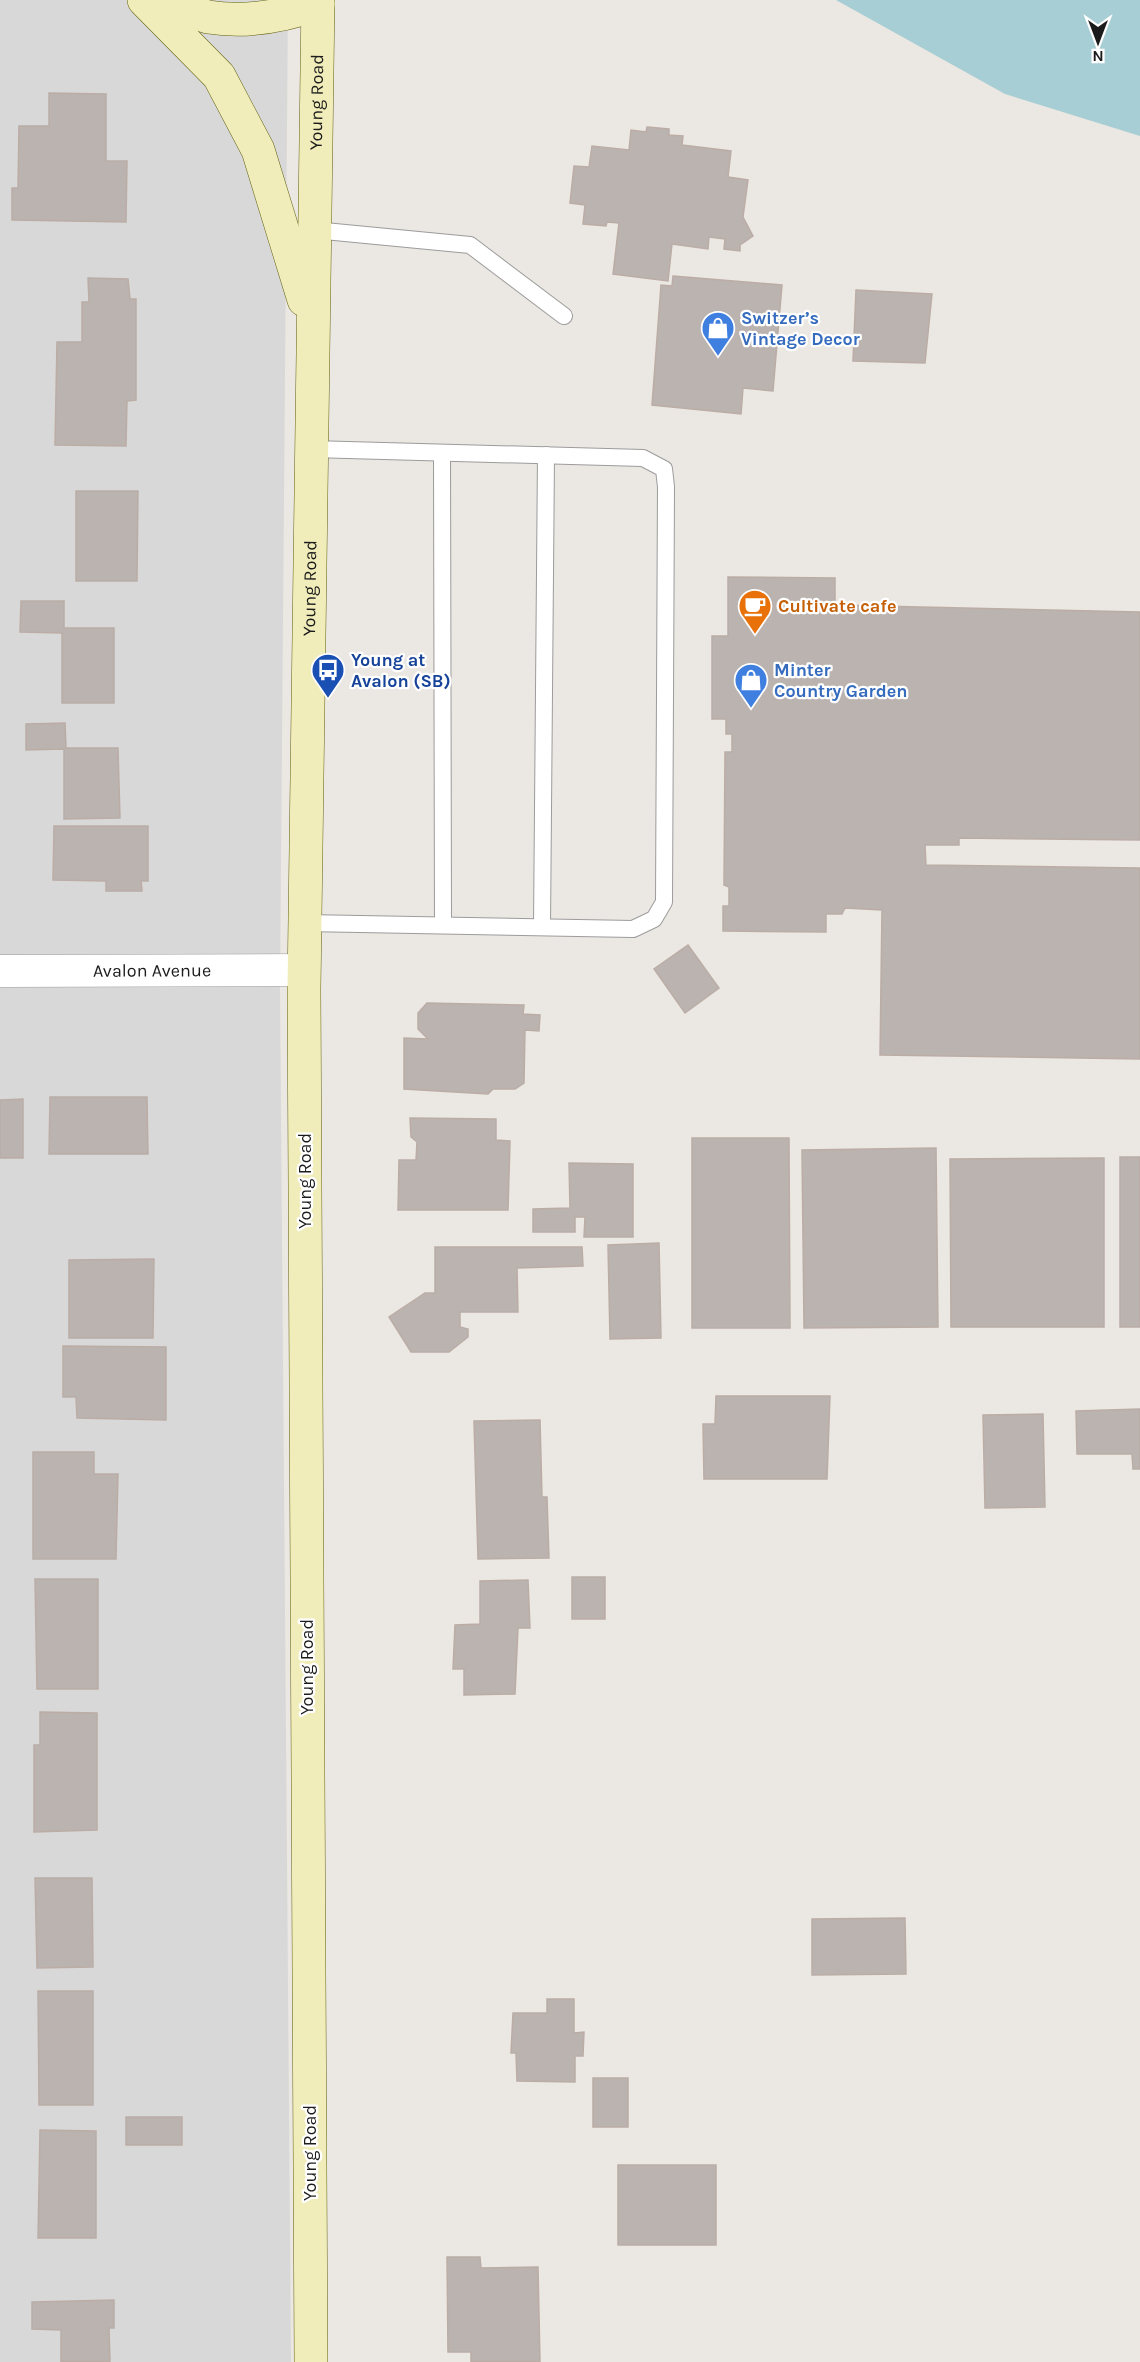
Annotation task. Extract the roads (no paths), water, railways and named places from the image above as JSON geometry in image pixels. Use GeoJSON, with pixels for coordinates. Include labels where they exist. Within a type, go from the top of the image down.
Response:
{"type":"FeatureCollection","features":[{"type":"Feature","properties":{"kind":"street"},"geometry":{"type":"LineString","coordinates":[[144,0],[219,75],[258,150],[313,327]]}},
{"type":"Feature","properties":{"kind":"street"},"geometry":{"type":"LineString","coordinates":[[170,0],[207,16],[254,18],[292,13],[318,2]]}},
{"type":"Feature","properties":{"kind":"street","name":"Young Road"},"geometry":{"type":"LineString","coordinates":[[311,2362],[304,923],[318,2]]}},
{"type":"Feature","properties":{"kind":"street","name":"Avalon Avenue"},"geometry":{"type":"LineString","coordinates":[[0,971],[304,970]]}},
{"type":"Feature","properties":{"kind":"lane"},"geometry":{"type":"LineString","coordinates":[[314,230],[470,245],[564,315]]}},
{"type":"Feature","properties":{"kind":"lane"},"geometry":{"type":"LineString","coordinates":[[304,923],[633,929],[654,919],[664,902],[666,487],[664,469],[643,458],[311,449]]}},
{"type":"Feature","properties":{"kind":"lane"},"geometry":{"type":"LineString","coordinates":[[442,453],[443,925]]}},
{"type":"Feature","properties":{"kind":"lane"},"geometry":{"type":"LineString","coordinates":[[542,927],[546,455]]}},
{"type":"Feature","properties":{"kind":"water"},"geometry":{"type":"Polygon","coordinates":[[[836,0],[1140,0],[1140,136],[1005,94],[836,0]]]}},
{"type":"Feature","properties":{"kind":"place","name":"Switzer’s Vintage Decor"},"geometry":{"type":"Point","coordinates":[718,357]}},
{"type":"Feature","properties":{"kind":"place","name":"Cultivate cafe"},"geometry":{"type":"Point","coordinates":[755,635]}},
{"type":"Feature","properties":{"kind":"place","name":"Young at Avalon (SB)"},"geometry":{"type":"Point","coordinates":[328,699]}},
{"type":"Feature","properties":{"kind":"place","name":"Minter Country Garden"},"geometry":{"type":"Point","coordinates":[751,709]}}]}
